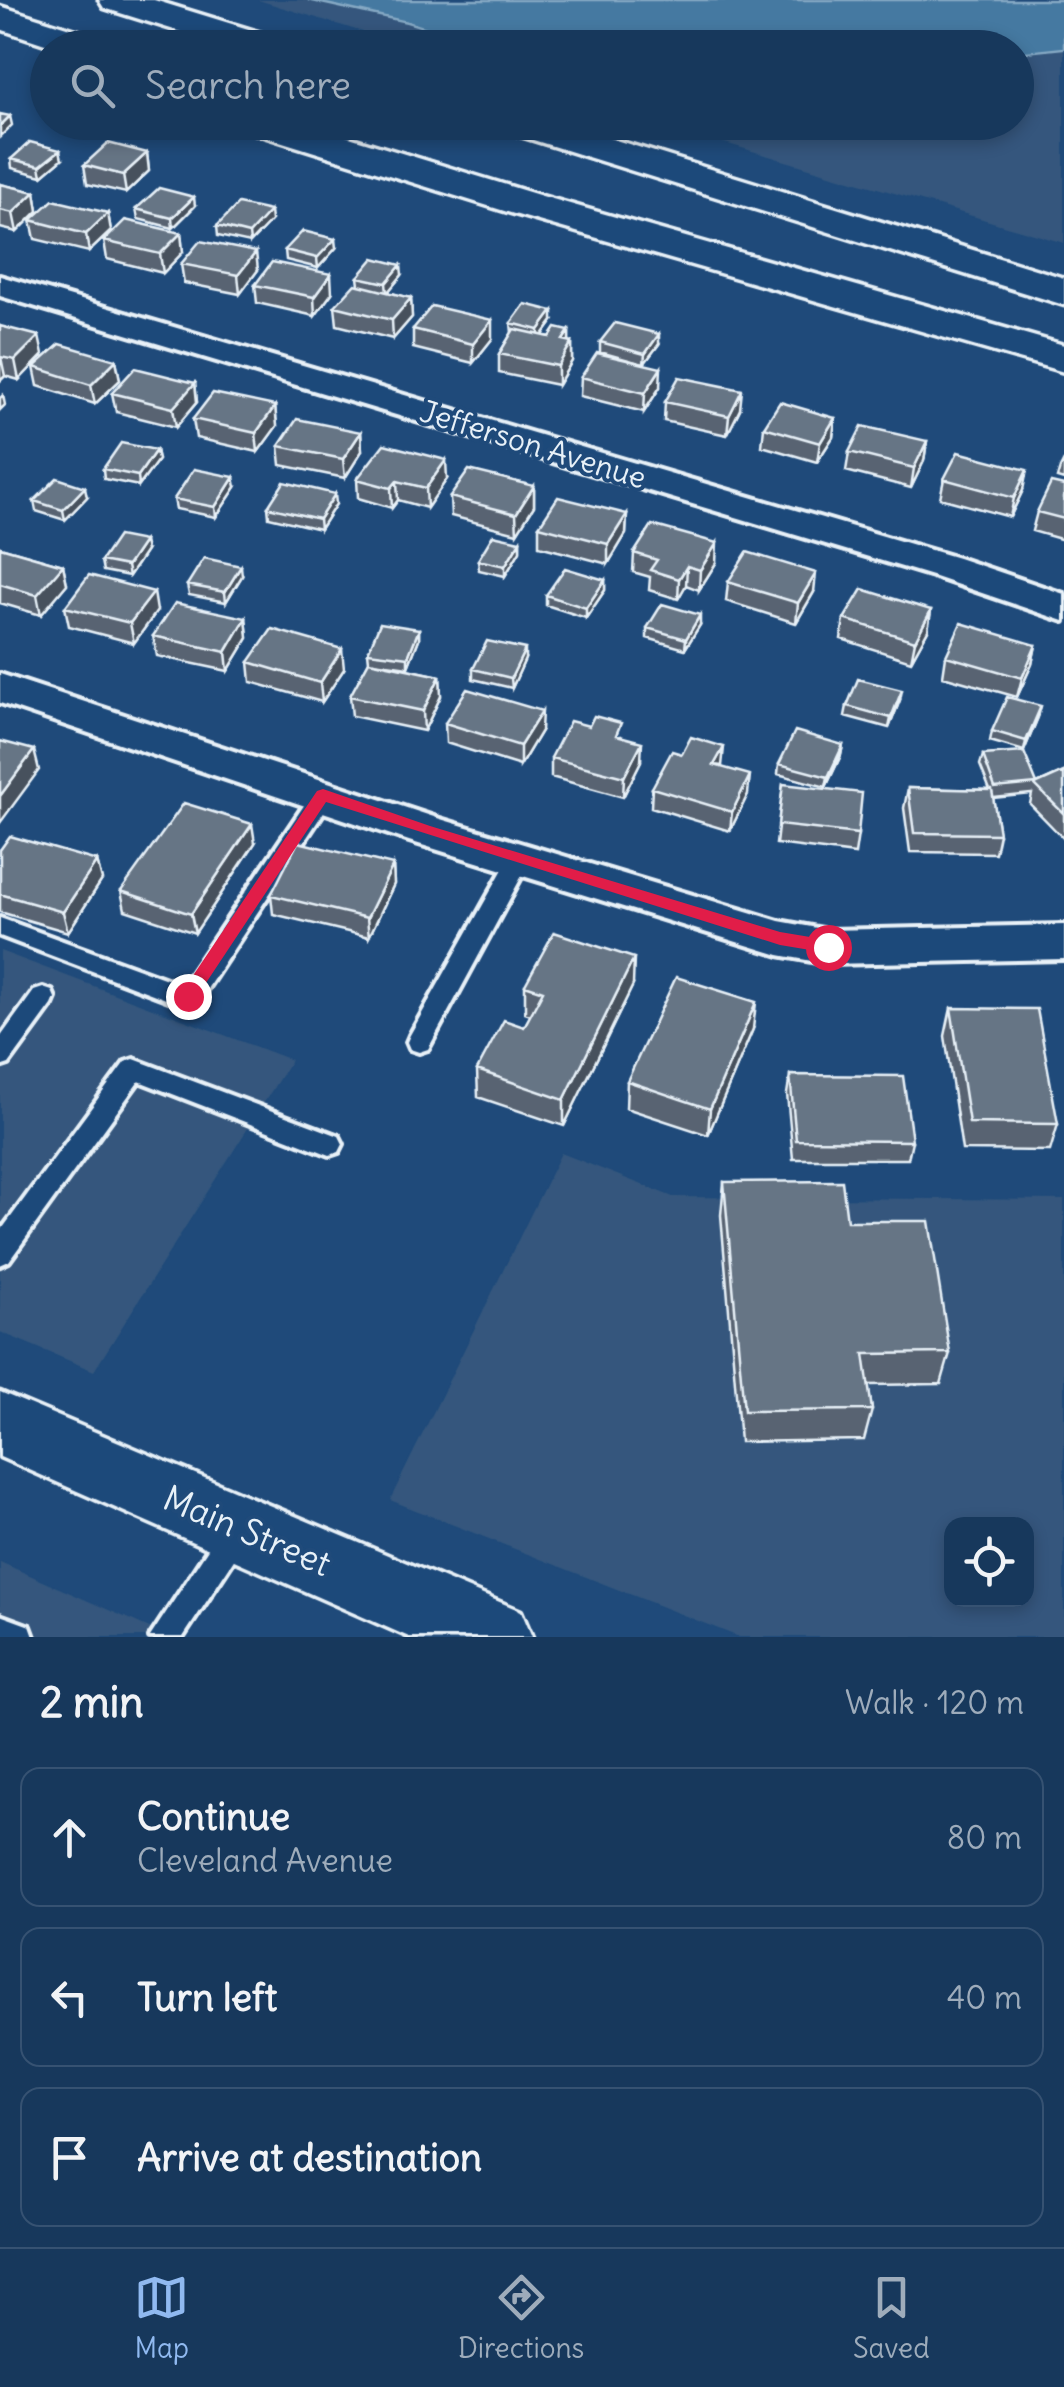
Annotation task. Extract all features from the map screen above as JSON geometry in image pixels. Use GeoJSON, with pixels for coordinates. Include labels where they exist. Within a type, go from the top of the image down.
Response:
{"type":"FeatureCollection","features":[{"type":"Feature","properties":{"kind":"main road"},"geometry":{"type":"LineString","coordinates":[[117,0],[213,30]]}},
{"type":"Feature","properties":{"kind":"main road"},"geometry":{"type":"LineString","coordinates":[[0,17],[40,30]]}},
{"type":"Feature","properties":{"kind":"main road"},"geometry":{"type":"LineString","coordinates":[[0,46],[30,55]]}},
{"type":"Feature","properties":{"kind":"main road"},"geometry":{"type":"LineString","coordinates":[[316,140],[528,206],[1064,358]]}},
{"type":"Feature","properties":{"kind":"main road"},"geometry":{"type":"LineString","coordinates":[[386,140],[1064,358]]}},
{"type":"Feature","properties":{"kind":"main road"},"geometry":{"type":"LineString","coordinates":[[572,140],[1064,292]]}},
{"type":"Feature","properties":{"kind":"main road"},"geometry":{"type":"LineString","coordinates":[[892,239],[1064,280]]}},
{"type":"Feature","properties":{"kind":"main road","name":"Main Street"},"geometry":{"type":"LineString","coordinates":[[0,1424],[494,1637]]}},
{"type":"Feature","properties":{"kind":"street","name":"Jefferson Avenue"},"geometry":{"type":"LineString","coordinates":[[0,286],[945,567],[1064,608]]}},
{"type":"Feature","properties":{"kind":"street"},"geometry":{"type":"LineString","coordinates":[[0,688],[520,860],[780,938],[828,947],[1064,942]]}},
{"type":"Feature","properties":{"kind":"lane"},"geometry":{"type":"LineString","coordinates":[[0,928],[188,996],[323,795]]}},
{"type":"Feature","properties":{"kind":"lane"},"geometry":{"type":"LineString","coordinates":[[420,1042],[520,860]]}},
{"type":"Feature","properties":{"kind":"lane"},"geometry":{"type":"LineString","coordinates":[[0,1057],[43,998]]}},
{"type":"Feature","properties":{"kind":"lane"},"geometry":{"type":"LineString","coordinates":[[0,1253],[134,1070],[330,1144]]}},
{"type":"Feature","properties":{"kind":"lane"},"geometry":{"type":"LineString","coordinates":[[164,1637],[239,1527]]}},
{"type":"Feature","properties":{"kind":"lane"},"geometry":{"type":"LineString","coordinates":[[0,1630],[19,1637]]}},
{"type":"Feature","properties":{"kind":"shaded area"},"geometry":{"type":"Polygon","coordinates":[[[258,0],[1064,0],[1064,243],[715,140],[1034,140],[1034,30],[356,30],[258,0]]]}},
{"type":"Feature","properties":{"kind":"shaded area"},"geometry":{"type":"Polygon","coordinates":[[[308,0],[1064,0],[1064,48],[1034,51],[1034,30],[433,30],[308,0]]]}},
{"type":"Feature","properties":{"kind":"shaded area"},"geometry":{"type":"Polygon","coordinates":[[[0,951],[291,1060],[94,1371],[0,1332],[0,951]]]}},
{"type":"Feature","properties":{"kind":"shaded area"},"geometry":{"type":"Polygon","coordinates":[[[561,1153],[673,1197],[1064,1200],[1064,1637],[739,1637],[390,1500],[561,1153]]]}},
{"type":"Feature","properties":{"kind":"shaded area"},"geometry":{"type":"Polygon","coordinates":[[[0,1562],[170,1637],[0,1637],[0,1562]]]}},
{"type":"Feature","properties":{"kind":"building"},"geometry":{"type":"Polygon","coordinates":[[[30,142],[60,150],[40,166],[11,159],[30,142]]]}},
{"type":"Feature","properties":{"kind":"building"},"geometry":{"type":"Polygon","coordinates":[[[108,143],[147,153],[123,175],[84,165],[108,143]]]}},
{"type":"Feature","properties":{"kind":"building"},"geometry":{"type":"Polygon","coordinates":[[[0,184],[35,192],[13,213],[0,210],[0,184]]]}},
{"type":"Feature","properties":{"kind":"building"},"geometry":{"type":"Polygon","coordinates":[[[159,188],[194,197],[172,218],[136,209],[159,188]]]}},
{"type":"Feature","properties":{"kind":"building"},"geometry":{"type":"Polygon","coordinates":[[[53,200],[108,213],[86,234],[31,220],[53,200]]]}},
{"type":"Feature","properties":{"kind":"building"},"geometry":{"type":"Polygon","coordinates":[[[238,204],[270,211],[249,234],[217,226],[238,204]]]}},
{"type":"Feature","properties":{"kind":"building"},"geometry":{"type":"Polygon","coordinates":[[[125,220],[181,233],[160,254],[104,241],[125,220]]]}},
{"type":"Feature","properties":{"kind":"building"},"geometry":{"type":"Polygon","coordinates":[[[303,231],[335,239],[317,258],[285,250],[303,231]]]}},
{"type":"Feature","properties":{"kind":"building"},"geometry":{"type":"Polygon","coordinates":[[[200,241],[256,252],[238,275],[181,264],[200,241]]]}},
{"type":"Feature","properties":{"kind":"building"},"geometry":{"type":"Polygon","coordinates":[[[374,258],[401,265],[386,283],[358,277],[374,258]]]}},
{"type":"Feature","properties":{"kind":"building"},"geometry":{"type":"Polygon","coordinates":[[[272,262],[331,274],[314,297],[255,285],[272,262]]]}},
{"type":"Feature","properties":{"kind":"building"},"geometry":{"type":"Polygon","coordinates":[[[355,284],[411,298],[392,320],[335,306],[355,284]]]}},
{"type":"Feature","properties":{"kind":"building"},"geometry":{"type":"Polygon","coordinates":[[[525,304],[553,311],[539,330],[511,323],[525,304]]]}},
{"type":"Feature","properties":{"kind":"building"},"geometry":{"type":"Polygon","coordinates":[[[432,306],[492,320],[473,344],[413,329],[432,306]]]}},
{"type":"Feature","properties":{"kind":"building"},"geometry":{"type":"Polygon","coordinates":[[[615,323],[659,334],[645,354],[600,342],[615,323]]]}},
{"type":"Feature","properties":{"kind":"building"},"geometry":{"type":"Polygon","coordinates":[[[0,326],[39,336],[15,360],[0,358],[0,326]]]}},
{"type":"Feature","properties":{"kind":"building"},"geometry":{"type":"Polygon","coordinates":[[[556,328],[569,331],[563,340],[572,342],[558,366],[499,354],[514,329],[550,337],[556,328]]]}},
{"type":"Feature","properties":{"kind":"building"},"geometry":{"type":"Polygon","coordinates":[[[60,344],[116,360],[91,385],[34,367],[60,344]]]}},
{"type":"Feature","properties":{"kind":"building"},"geometry":{"type":"Polygon","coordinates":[[[597,353],[661,368],[645,393],[581,377],[597,353]]]}},
{"type":"Feature","properties":{"kind":"building"},"geometry":{"type":"Polygon","coordinates":[[[135,368],[195,383],[173,408],[112,393],[135,368]]]}},
{"type":"Feature","properties":{"kind":"building"},"geometry":{"type":"Polygon","coordinates":[[[679,377],[742,390],[729,416],[665,402],[679,377]]]}},
{"type":"Feature","properties":{"kind":"building"},"geometry":{"type":"Polygon","coordinates":[[[213,393],[275,406],[256,433],[193,419],[213,393]]]}},
{"type":"Feature","properties":{"kind":"building"},"geometry":{"type":"Polygon","coordinates":[[[780,402],[835,418],[820,443],[764,427],[780,402]]]}},
{"type":"Feature","properties":{"kind":"building"},"geometry":{"type":"Polygon","coordinates":[[[297,419],[361,432],[343,459],[279,446],[297,419]]]}},
{"type":"Feature","properties":{"kind":"building"},"geometry":{"type":"Polygon","coordinates":[[[862,426],[927,441],[914,468],[849,452],[862,426]]]}},
{"type":"Feature","properties":{"kind":"building"},"geometry":{"type":"Polygon","coordinates":[[[121,443],[156,450],[138,476],[103,469],[121,443]]]}},
{"type":"Feature","properties":{"kind":"building"},"geometry":{"type":"Polygon","coordinates":[[[384,444],[446,460],[426,488],[397,481],[391,488],[357,479],[384,444]]]}},
{"type":"Feature","properties":{"kind":"building"},"geometry":{"type":"Polygon","coordinates":[[[958,452],[1027,470],[1014,498],[944,479],[958,452]]]}},
{"type":"Feature","properties":{"kind":"building"},"geometry":{"type":"Polygon","coordinates":[[[194,469],[234,477],[215,507],[174,499],[194,469]]]}},
{"type":"Feature","properties":{"kind":"building"},"geometry":{"type":"Polygon","coordinates":[[[469,470],[534,486],[516,514],[450,497],[469,470]]]}},
{"type":"Feature","properties":{"kind":"building"},"geometry":{"type":"Polygon","coordinates":[[[57,478],[85,487],[63,510],[34,501],[57,478]]]}},
{"type":"Feature","properties":{"kind":"building"},"geometry":{"type":"Polygon","coordinates":[[[284,482],[335,494],[319,519],[268,507],[284,482]]]}},
{"type":"Feature","properties":{"kind":"building"},"geometry":{"type":"Polygon","coordinates":[[[1051,483],[1064,486],[1064,519],[1037,512],[1051,483]]]}},
{"type":"Feature","properties":{"kind":"building"},"geometry":{"type":"Polygon","coordinates":[[[558,497],[627,514],[608,544],[539,526],[558,497]]]}},
{"type":"Feature","properties":{"kind":"building"},"geometry":{"type":"Polygon","coordinates":[[[652,525],[717,543],[700,570],[687,566],[679,579],[650,570],[657,560],[634,553],[652,525]]]}},
{"type":"Feature","properties":{"kind":"building"},"geometry":{"type":"Polygon","coordinates":[[[493,535],[520,541],[505,566],[478,560],[493,535]]]}},
{"type":"Feature","properties":{"kind":"building"},"geometry":{"type":"Polygon","coordinates":[[[118,536],[144,541],[127,566],[101,561],[118,536]]]}},
{"type":"Feature","properties":{"kind":"building"},"geometry":{"type":"Polygon","coordinates":[[[0,547],[63,565],[37,595],[0,584],[0,547]]]}},
{"type":"Feature","properties":{"kind":"building"},"geometry":{"type":"Polygon","coordinates":[[[747,552],[816,573],[798,603],[728,582],[747,552]]]}},
{"type":"Feature","properties":{"kind":"building"},"geometry":{"type":"Polygon","coordinates":[[[204,558],[241,566],[225,592],[187,585],[204,558]]]}},
{"type":"Feature","properties":{"kind":"building"},"geometry":{"type":"Polygon","coordinates":[[[565,568],[605,580],[586,608],[546,595],[565,568]]]}},
{"type":"Feature","properties":{"kind":"building"},"geometry":{"type":"Polygon","coordinates":[[[89,575],[154,592],[130,623],[65,607],[89,575]]]}},
{"type":"Feature","properties":{"kind":"building"},"geometry":{"type":"Polygon","coordinates":[[[862,589],[931,610],[915,641],[844,619],[862,589]]]}},
{"type":"Feature","properties":{"kind":"building"},"geometry":{"type":"Polygon","coordinates":[[[175,603],[246,618],[226,652],[153,636],[175,603]]]}},
{"type":"Feature","properties":{"kind":"building"},"geometry":{"type":"Polygon","coordinates":[[[662,604],[700,615],[686,639],[647,628],[662,604]]]}},
{"type":"Feature","properties":{"kind":"building"},"geometry":{"type":"Polygon","coordinates":[[[380,623],[419,629],[408,657],[368,652],[380,623]]]}},
{"type":"Feature","properties":{"kind":"building"},"geometry":{"type":"Polygon","coordinates":[[[961,623],[1036,645],[1022,678],[946,656],[961,623]]]}},
{"type":"Feature","properties":{"kind":"building"},"geometry":{"type":"Polygon","coordinates":[[[272,629],[342,649],[320,683],[249,662],[272,629]]]}},
{"type":"Feature","properties":{"kind":"building"},"geometry":{"type":"Polygon","coordinates":[[[487,641],[525,649],[511,678],[473,669],[487,641]]]}},
{"type":"Feature","properties":{"kind":"building"},"geometry":{"type":"Polygon","coordinates":[[[369,661],[440,676],[423,711],[350,696],[369,661]]]}},
{"type":"Feature","properties":{"kind":"building"},"geometry":{"type":"Polygon","coordinates":[[[858,679],[902,690],[891,718],[847,706],[858,679]]]}},
{"type":"Feature","properties":{"kind":"building"},"geometry":{"type":"Polygon","coordinates":[[[467,689],[542,711],[520,746],[445,723],[467,689]]]}},
{"type":"Feature","properties":{"kind":"building"},"geometry":{"type":"Polygon","coordinates":[[[1007,697],[1041,706],[1026,741],[992,731],[1007,697]]]}},
{"type":"Feature","properties":{"kind":"building"},"geometry":{"type":"Polygon","coordinates":[[[594,716],[621,723],[616,735],[642,742],[624,777],[551,758],[570,721],[589,726],[594,716]]]}},
{"type":"Feature","properties":{"kind":"building"},"geometry":{"type":"Polygon","coordinates":[[[795,731],[843,745],[828,777],[779,764],[795,731]]]}},
{"type":"Feature","properties":{"kind":"building"},"geometry":{"type":"Polygon","coordinates":[[[691,737],[724,747],[714,765],[750,775],[732,812],[652,788],[672,751],[682,754],[691,737]]]}},
{"type":"Feature","properties":{"kind":"building"},"geometry":{"type":"Polygon","coordinates":[[[0,741],[34,750],[0,796],[0,741]]]}},
{"type":"Feature","properties":{"kind":"building"},"geometry":{"type":"Polygon","coordinates":[[[1024,752],[1037,784],[995,788],[983,755],[1024,752]]]}},
{"type":"Feature","properties":{"kind":"building"},"geometry":{"type":"Polygon","coordinates":[[[1064,772],[1064,814],[1035,785],[1064,772]]]}},
{"type":"Feature","properties":{"kind":"building"},"geometry":{"type":"Polygon","coordinates":[[[783,784],[862,793],[858,834],[778,825],[783,784]]]}},
{"type":"Feature","properties":{"kind":"building"},"geometry":{"type":"Polygon","coordinates":[[[908,788],[992,790],[999,834],[914,833],[908,788]]]}},
{"type":"Feature","properties":{"kind":"building"},"geometry":{"type":"Polygon","coordinates":[[[184,803],[252,824],[191,914],[121,891],[184,803]]]}},
{"type":"Feature","properties":{"kind":"building"},"geometry":{"type":"Polygon","coordinates":[[[10,836],[97,861],[63,912],[0,894],[0,850],[10,836]]]}},
{"type":"Feature","properties":{"kind":"building"},"geometry":{"type":"Polygon","coordinates":[[[298,842],[393,865],[367,918],[271,895],[298,842]]]}},
{"type":"Feature","properties":{"kind":"building"},"geometry":{"type":"Polygon","coordinates":[[[554,932],[634,958],[564,1100],[477,1070],[504,1020],[524,1027],[543,991],[525,985],[554,932]]]}},
{"type":"Feature","properties":{"kind":"building"},"geometry":{"type":"Polygon","coordinates":[[[676,977],[756,1002],[710,1109],[627,1081],[676,977]]]}},
{"type":"Feature","properties":{"kind":"building"},"geometry":{"type":"Polygon","coordinates":[[[951,1008],[1037,1009],[1058,1124],[969,1123],[951,1008]]]}},
{"type":"Feature","properties":{"kind":"building"},"geometry":{"type":"Polygon","coordinates":[[[790,1075],[903,1076],[912,1141],[796,1140],[790,1075]]]}},
{"type":"Feature","properties":{"kind":"building"},"geometry":{"type":"Polygon","coordinates":[[[842,1181],[847,1221],[929,1221],[950,1353],[864,1354],[872,1410],[744,1411],[724,1182],[842,1181]]]}},
{"type":"Feature","properties":{"kind":"route"},"geometry":{"type":"LineString","coordinates":[[188,996],[323,795],[424,830],[780,938],[828,947]]}}]}
